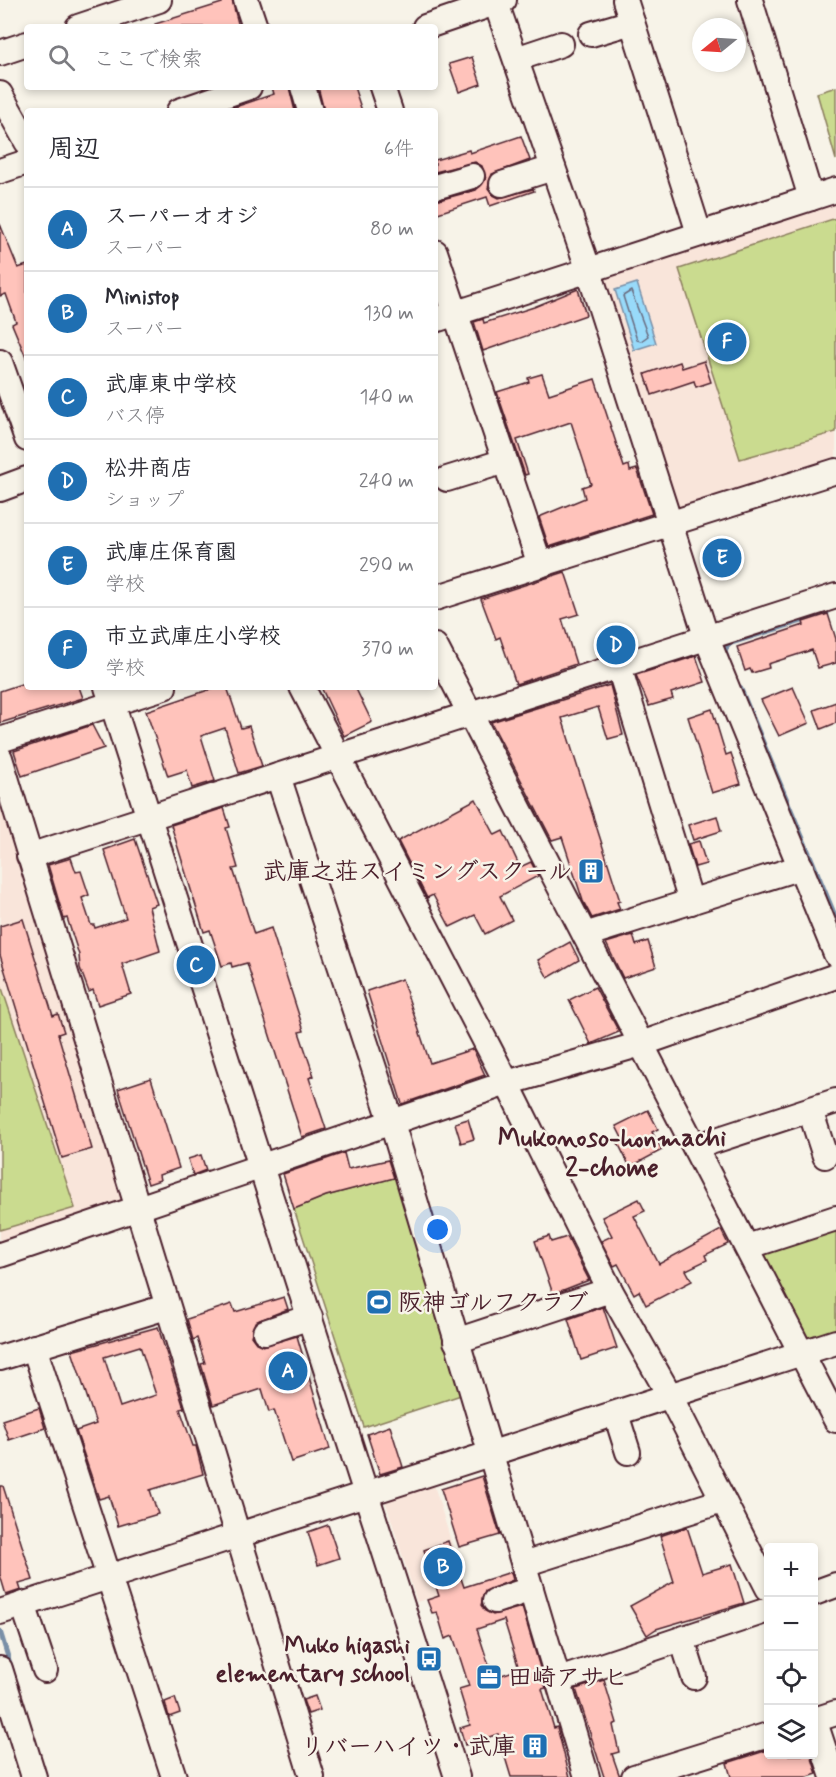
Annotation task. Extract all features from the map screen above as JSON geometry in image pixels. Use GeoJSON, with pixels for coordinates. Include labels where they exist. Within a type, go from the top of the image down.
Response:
{"type":"FeatureCollection","features":[{"type":"Feature","properties":{"kind":"street"},"geometry":{"type":"LineString","coordinates":[[87,24],[159,0]]}},
{"type":"Feature","properties":{"kind":"street"},"geometry":{"type":"LineString","coordinates":[[246,0],[254,24]]}},
{"type":"Feature","properties":{"kind":"street"},"geometry":{"type":"LineString","coordinates":[[750,0],[811,198]]}},
{"type":"Feature","properties":{"kind":"street"},"geometry":{"type":"LineString","coordinates":[[434,24],[500,1],[516,59],[588,268],[707,639],[801,867],[834,938]]}},
{"type":"Feature","properties":{"kind":"street"},"geometry":{"type":"LineString","coordinates":[[591,34],[629,11],[699,233]]}},
{"type":"Feature","properties":{"kind":"street"},"geometry":{"type":"LineString","coordinates":[[516,59],[561,44]]}},
{"type":"Feature","properties":{"kind":"street"},"geometry":{"type":"LineString","coordinates":[[0,53],[24,45]]}},
{"type":"Feature","properties":{"kind":"street"},"geometry":{"type":"LineString","coordinates":[[197,108],[226,103],[245,90]]}},
{"type":"Feature","properties":{"kind":"street"},"geometry":{"type":"LineString","coordinates":[[304,90],[309,108]]}},
{"type":"Feature","properties":{"kind":"street"},"geometry":{"type":"LineString","coordinates":[[383,90],[389,108]]}},
{"type":"Feature","properties":{"kind":"street"},"geometry":{"type":"LineString","coordinates":[[0,94],[24,137]]}},
{"type":"Feature","properties":{"kind":"street"},"geometry":{"type":"LineString","coordinates":[[0,171],[24,163]]}},
{"type":"Feature","properties":{"kind":"street"},"geometry":{"type":"LineString","coordinates":[[502,184],[553,168]]}},
{"type":"Feature","properties":{"kind":"street"},"geometry":{"type":"LineString","coordinates":[[438,186],[472,176]]}},
{"type":"Feature","properties":{"kind":"street"},"geometry":{"type":"LineString","coordinates":[[444,316],[836,190]]}},
{"type":"Feature","properties":{"kind":"street"},"geometry":{"type":"LineString","coordinates":[[438,273],[444,316],[505,461],[540,565]]}},
{"type":"Feature","properties":{"kind":"street"},"geometry":{"type":"LineString","coordinates":[[0,362],[24,431]]}},
{"type":"Feature","properties":{"kind":"street"},"geometry":{"type":"LineString","coordinates":[[447,479],[505,461]]}},
{"type":"Feature","properties":{"kind":"street"},"geometry":{"type":"LineString","coordinates":[[438,597],[836,471]]}},
{"type":"Feature","properties":{"kind":"street"},"geometry":{"type":"LineString","coordinates":[[0,489],[24,480]]}},
{"type":"Feature","properties":{"kind":"street"},"geometry":{"type":"LineString","coordinates":[[29,856],[707,639],[834,603]]}},
{"type":"Feature","properties":{"kind":"street"},"geometry":{"type":"LineString","coordinates":[[438,652],[836,1420]]}},
{"type":"Feature","properties":{"kind":"street"},"geometry":{"type":"LineString","coordinates":[[619,667],[691,902]]}},
{"type":"Feature","properties":{"kind":"street"},"geometry":{"type":"LineString","coordinates":[[0,740],[109,695],[143,690]]}},
{"type":"Feature","properties":{"kind":"street"},"geometry":{"type":"LineString","coordinates":[[304,690],[507,1083],[610,1290],[670,1396],[764,1580]]}},
{"type":"Feature","properties":{"kind":"street"},"geometry":{"type":"LineString","coordinates":[[109,695],[457,1777]]}},
{"type":"Feature","properties":{"kind":"street"},"geometry":{"type":"LineString","coordinates":[[0,758],[166,1307],[241,1541],[307,1776]]}},
{"type":"Feature","properties":{"kind":"street"},"geometry":{"type":"LineString","coordinates":[[278,776],[392,1123],[587,1777]]}},
{"type":"Feature","properties":{"kind":"street"},"geometry":{"type":"LineString","coordinates":[[585,935],[801,867]]}},
{"type":"Feature","properties":{"kind":"street"},"geometry":{"type":"LineString","coordinates":[[0,1255],[507,1083],[641,1044],[836,976]]}},
{"type":"Feature","properties":{"kind":"street"},"geometry":{"type":"LineString","coordinates":[[695,1147],[836,1101]]}},
{"type":"Feature","properties":{"kind":"street"},"geometry":{"type":"LineString","coordinates":[[810,1110],[825,1156]]}},
{"type":"Feature","properties":{"kind":"street"},"geometry":{"type":"LineString","coordinates":[[747,1247],[836,1218]]}},
{"type":"Feature","properties":{"kind":"street"},"geometry":{"type":"LineString","coordinates":[[456,1341],[610,1290]]}},
{"type":"Feature","properties":{"kind":"street"},"geometry":{"type":"LineString","coordinates":[[0,1358],[166,1307]]}},
{"type":"Feature","properties":{"kind":"street"},"geometry":{"type":"LineString","coordinates":[[265,1332],[310,1317]]}},
{"type":"Feature","properties":{"kind":"street"},"geometry":{"type":"LineString","coordinates":[[0,1612],[25,1610],[108,1575],[241,1541],[367,1492],[489,1454],[618,1420],[670,1396],[836,1342]]}},
{"type":"Feature","properties":{"kind":"street"},"geometry":{"type":"LineString","coordinates":[[34,1347],[174,1777]]}},
{"type":"Feature","properties":{"kind":"street"},"geometry":{"type":"LineString","coordinates":[[618,1420],[628,1452]]}},
{"type":"Feature","properties":{"kind":"street"},"geometry":{"type":"LineString","coordinates":[[524,1564],[722,1501]]}},
{"type":"Feature","properties":{"kind":"street"},"geometry":{"type":"LineString","coordinates":[[818,1591],[836,1585]]}},
{"type":"Feature","properties":{"kind":"street"},"geometry":{"type":"LineString","coordinates":[[495,1601],[531,1589]]}},
{"type":"Feature","properties":{"kind":"street"},"geometry":{"type":"LineString","coordinates":[[25,1610],[45,1670]]}},
{"type":"Feature","properties":{"kind":"street"},"geometry":{"type":"LineString","coordinates":[[559,1680],[764,1611]]}},
{"type":"Feature","properties":{"kind":"street"},"geometry":{"type":"LineString","coordinates":[[682,1639],[694,1677]]}},
{"type":"Feature","properties":{"kind":"street"},"geometry":{"type":"LineString","coordinates":[[0,1669],[34,1777]]}},
{"type":"Feature","properties":{"kind":"street"},"geometry":{"type":"LineString","coordinates":[[818,1719],[836,1713]]}},
{"type":"Feature","properties":{"kind":"street"},"geometry":{"type":"LineString","coordinates":[[818,1732],[833,1777]]}},
{"type":"Feature","properties":{"kind":"street"},"geometry":{"type":"LineString","coordinates":[[634,1777],[764,1736]]}},
{"type":"Feature","properties":{"kind":"shaded area"},"geometry":{"type":"Polygon","coordinates":[[[836,201],[836,463],[682,511],[674,507],[600,276],[836,201]]]}},
{"type":"Feature","properties":{"kind":"shaded area"},"geometry":{"type":"Polygon","coordinates":[[[0,773],[126,1199],[0,1242],[0,773]]]}},
{"type":"Feature","properties":{"kind":"shaded area"},"geometry":{"type":"Polygon","coordinates":[[[434,1485],[465,1587],[417,1602],[385,1500],[434,1485]]]}},
{"type":"Feature","properties":{"kind":"green space"},"geometry":{"type":"Polygon","coordinates":[[[836,87],[836,160],[817,93],[836,87]]]}},
{"type":"Feature","properties":{"kind":"green space"},"geometry":{"type":"Polygon","coordinates":[[[836,218],[836,432],[740,459],[679,269],[836,218]]]}},
{"type":"Feature","properties":{"kind":"green space"},"geometry":{"type":"Polygon","coordinates":[[[0,982],[75,1208],[0,1230],[0,982]]]}},
{"type":"Feature","properties":{"kind":"green space","name":"阪神ゴルフクラブ"},"geometry":{"type":"Polygon","coordinates":[[[397,1177],[461,1395],[364,1427],[294,1209],[326,1196],[397,1177]]]}},
{"type":"Feature","properties":{"kind":"green space"},"geometry":{"type":"Polygon","coordinates":[[[836,1224],[836,1334],[812,1342],[801,1337],[760,1254],[836,1224]]]}},
{"type":"Feature","properties":{"kind":"water"},"geometry":{"type":"Polygon","coordinates":[[[637,283],[656,343],[634,350],[615,290],[637,283]]]}},
{"type":"Feature","properties":{"kind":"building"},"geometry":{"type":"Polygon","coordinates":[[[221,0],[232,0],[238,24],[155,24],[222,3],[221,0]]]}},
{"type":"Feature","properties":{"kind":"building"},"geometry":{"type":"Polygon","coordinates":[[[472,57],[481,84],[459,92],[449,64],[472,57]]]}},
{"type":"Feature","properties":{"kind":"building"},"geometry":{"type":"Polygon","coordinates":[[[273,90],[290,90],[294,108],[232,108],[274,94],[273,90]]]}},
{"type":"Feature","properties":{"kind":"building"},"geometry":{"type":"Polygon","coordinates":[[[319,90],[355,90],[361,108],[323,108],[319,90]]]}},
{"type":"Feature","properties":{"kind":"building"},"geometry":{"type":"Polygon","coordinates":[[[521,136],[530,160],[492,174],[488,188],[493,195],[499,198],[533,189],[534,191],[490,206],[487,197],[438,213],[438,200],[476,190],[486,179],[482,166],[475,162],[438,171],[438,159],[469,150],[470,153],[521,136]]]}},
{"type":"Feature","properties":{"kind":"building"},"geometry":{"type":"Polygon","coordinates":[[[0,224],[18,268],[24,266],[24,353],[12,324],[16,322],[6,294],[0,296],[0,224]]]}},
{"type":"Feature","properties":{"kind":"building"},"geometry":{"type":"Polygon","coordinates":[[[578,289],[586,315],[483,351],[474,322],[483,319],[484,323],[534,307],[578,289]]]}},
{"type":"Feature","properties":{"kind":"building"},"geometry":{"type":"Polygon","coordinates":[[[704,361],[711,382],[696,387],[694,381],[652,395],[645,374],[680,362],[682,368],[704,361]]]}},
{"type":"Feature","properties":{"kind":"building"},"geometry":{"type":"Polygon","coordinates":[[[542,374],[549,394],[595,379],[624,467],[629,465],[630,471],[637,469],[652,514],[549,547],[539,517],[585,498],[582,487],[591,484],[571,422],[517,440],[528,474],[525,475],[497,392],[529,382],[528,378],[542,374]]]}},
{"type":"Feature","properties":{"kind":"building"},"geometry":{"type":"Polygon","coordinates":[[[565,572],[579,614],[562,619],[576,664],[516,684],[500,637],[496,639],[481,599],[565,572]]]}},
{"type":"Feature","properties":{"kind":"building"},"geometry":{"type":"Polygon","coordinates":[[[828,614],[836,639],[836,663],[818,668],[812,650],[768,664],[769,668],[752,673],[750,669],[745,671],[737,647],[804,625],[803,622],[828,614]]]}},
{"type":"Feature","properties":{"kind":"building"},"geometry":{"type":"Polygon","coordinates":[[[696,656],[705,682],[671,693],[673,699],[649,706],[636,675],[696,656]]]}},
{"type":"Feature","properties":{"kind":"building"},"geometry":{"type":"Polygon","coordinates":[[[24,683],[24,690],[80,690],[83,698],[0,723],[0,691],[24,683]]]}},
{"type":"Feature","properties":{"kind":"building"},"geometry":{"type":"Polygon","coordinates":[[[610,685],[623,735],[608,739],[598,707],[562,718],[620,901],[617,902],[620,909],[592,918],[583,901],[562,837],[552,840],[491,722],[610,685]]]}},
{"type":"Feature","properties":{"kind":"building"},"geometry":{"type":"Polygon","coordinates":[[[793,687],[809,723],[779,736],[761,700],[793,687]]]}},
{"type":"Feature","properties":{"kind":"building"},"geometry":{"type":"Polygon","coordinates":[[[208,690],[228,690],[241,728],[249,726],[262,766],[239,773],[225,728],[201,736],[215,781],[192,788],[187,770],[168,776],[146,711],[208,690]]]}},
{"type":"Feature","properties":{"kind":"building"},"geometry":{"type":"Polygon","coordinates":[[[322,690],[356,690],[372,722],[344,736],[322,690]]]}},
{"type":"Feature","properties":{"kind":"building"},"geometry":{"type":"Polygon","coordinates":[[[836,702],[836,723],[821,729],[814,710],[836,702]]]}},
{"type":"Feature","properties":{"kind":"building"},"geometry":{"type":"Polygon","coordinates":[[[712,709],[726,755],[731,753],[741,784],[712,793],[688,717],[712,709]]]}},
{"type":"Feature","properties":{"kind":"building"},"geometry":{"type":"Polygon","coordinates":[[[92,725],[104,748],[22,776],[14,751],[92,725]]]}},
{"type":"Feature","properties":{"kind":"building"},"geometry":{"type":"Polygon","coordinates":[[[476,799],[495,835],[503,831],[520,867],[531,862],[538,876],[500,896],[512,920],[485,934],[475,915],[450,927],[433,895],[427,898],[398,841],[476,799]]]}},
{"type":"Feature","properties":{"kind":"building"},"geometry":{"type":"Polygon","coordinates":[[[224,808],[230,827],[226,828],[238,868],[233,869],[254,934],[271,928],[304,1031],[299,1032],[314,1076],[309,1078],[326,1129],[302,1137],[247,963],[232,967],[231,963],[222,966],[210,930],[204,932],[171,825],[224,808]]]}},
{"type":"Feature","properties":{"kind":"building"},"geometry":{"type":"Polygon","coordinates":[[[717,816],[721,831],[693,840],[688,825],[717,816]]]}},
{"type":"Feature","properties":{"kind":"building"},"geometry":{"type":"Polygon","coordinates":[[[135,839],[157,904],[149,907],[160,951],[122,964],[131,994],[98,1005],[93,990],[89,992],[80,968],[79,955],[67,918],[64,919],[48,865],[71,858],[76,872],[81,871],[89,895],[82,898],[91,925],[95,928],[126,918],[104,850],[135,839]]]}},
{"type":"Feature","properties":{"kind":"building"},"geometry":{"type":"Polygon","coordinates":[[[699,841],[706,864],[695,867],[688,844],[699,841]]]}},
{"type":"Feature","properties":{"kind":"building"},"geometry":{"type":"Polygon","coordinates":[[[23,919],[53,1016],[58,1014],[64,1032],[58,1034],[92,1149],[62,1158],[0,955],[0,926],[23,919]]]}},
{"type":"Feature","properties":{"kind":"building"},"geometry":{"type":"Polygon","coordinates":[[[633,935],[636,945],[648,941],[656,967],[623,978],[606,943],[633,935]]]}},
{"type":"Feature","properties":{"kind":"building"},"geometry":{"type":"Polygon","coordinates":[[[570,942],[579,960],[548,978],[538,960],[570,942]]]}},
{"type":"Feature","properties":{"kind":"building"},"geometry":{"type":"Polygon","coordinates":[[[402,979],[430,1063],[473,1049],[485,1075],[402,1104],[367,991],[402,979]]]}},
{"type":"Feature","properties":{"kind":"building"},"geometry":{"type":"Polygon","coordinates":[[[595,987],[619,1032],[591,1044],[569,1000],[595,987]]]}},
{"type":"Feature","properties":{"kind":"building"},"geometry":{"type":"Polygon","coordinates":[[[151,1078],[179,1168],[159,1175],[160,1180],[148,1184],[118,1089],[151,1078]]]}},
{"type":"Feature","properties":{"kind":"building"},"geometry":{"type":"Polygon","coordinates":[[[648,1110],[658,1129],[652,1132],[662,1150],[630,1167],[617,1141],[622,1138],[616,1126],[648,1110]]]}},
{"type":"Feature","properties":{"kind":"building"},"geometry":{"type":"Polygon","coordinates":[[[468,1119],[474,1139],[461,1143],[455,1123],[468,1119]]]}},
{"type":"Feature","properties":{"kind":"building"},"geometry":{"type":"Polygon","coordinates":[[[344,1153],[348,1169],[388,1160],[394,1178],[326,1196],[294,1209],[283,1174],[344,1153]]]}},
{"type":"Feature","properties":{"kind":"building"},"geometry":{"type":"Polygon","coordinates":[[[201,1155],[206,1170],[193,1175],[188,1159],[201,1155]]]}},
{"type":"Feature","properties":{"kind":"building"},"geometry":{"type":"Polygon","coordinates":[[[639,1199],[645,1211],[634,1216],[659,1264],[721,1230],[728,1244],[705,1255],[707,1260],[686,1270],[692,1281],[646,1305],[639,1291],[634,1294],[618,1264],[614,1266],[601,1241],[612,1236],[602,1217],[639,1199]]]}},
{"type":"Feature","properties":{"kind":"building"},"geometry":{"type":"Polygon","coordinates":[[[549,1236],[551,1242],[567,1237],[589,1280],[553,1294],[535,1241],[549,1236]]]}},
{"type":"Feature","properties":{"kind":"building"},"geometry":{"type":"Polygon","coordinates":[[[284,1297],[288,1309],[255,1322],[251,1336],[256,1343],[263,1346],[297,1336],[330,1449],[291,1462],[274,1410],[269,1412],[262,1389],[213,1405],[201,1364],[205,1363],[197,1338],[193,1340],[187,1319],[232,1304],[235,1312],[284,1297]]]}},
{"type":"Feature","properties":{"kind":"building"},"geometry":{"type":"Polygon","coordinates":[[[603,1307],[617,1348],[581,1360],[568,1319],[603,1307]]]}},
{"type":"Feature","properties":{"kind":"building"},"geometry":{"type":"Polygon","coordinates":[[[158,1327],[184,1408],[180,1409],[193,1446],[196,1446],[203,1474],[150,1490],[158,1514],[118,1526],[109,1496],[99,1499],[76,1431],[96,1424],[72,1351],[158,1327]],[[140,1346],[104,1357],[120,1407],[156,1395],[140,1346]]]}},
{"type":"Feature","properties":{"kind":"building"},"geometry":{"type":"Polygon","coordinates":[[[39,1408],[45,1428],[9,1440],[2,1420],[39,1408]]]}},
{"type":"Feature","properties":{"kind":"building"},"geometry":{"type":"Polygon","coordinates":[[[390,1426],[403,1467],[380,1474],[367,1434],[390,1426]]]}},
{"type":"Feature","properties":{"kind":"building"},"geometry":{"type":"Polygon","coordinates":[[[482,1476],[500,1535],[459,1547],[441,1489],[482,1476]]]}},
{"type":"Feature","properties":{"kind":"building"},"geometry":{"type":"Polygon","coordinates":[[[0,1486],[3,1486],[33,1580],[19,1584],[21,1590],[6,1595],[0,1575],[0,1486]]]}},
{"type":"Feature","properties":{"kind":"building"},"geometry":{"type":"Polygon","coordinates":[[[328,1525],[339,1558],[318,1565],[308,1532],[328,1525]]]}},
{"type":"Feature","properties":{"kind":"building"},"geometry":{"type":"Polygon","coordinates":[[[687,1527],[702,1573],[732,1564],[744,1603],[656,1629],[647,1635],[630,1606],[674,1582],[660,1536],[687,1527]]]}},
{"type":"Feature","properties":{"kind":"building"},"geometry":{"type":"Polygon","coordinates":[[[448,1541],[464,1587],[511,1572],[513,1580],[485,1591],[481,1605],[485,1611],[493,1615],[522,1607],[546,1688],[542,1689],[554,1728],[557,1727],[570,1777],[511,1777],[498,1734],[465,1745],[460,1728],[470,1725],[459,1689],[469,1686],[453,1636],[445,1639],[437,1612],[432,1613],[427,1600],[439,1596],[424,1550],[448,1541]],[[504,1620],[477,1629],[493,1678],[519,1669],[504,1620]]]}},
{"type":"Feature","properties":{"kind":"building"},"geometry":{"type":"Polygon","coordinates":[[[604,1680],[617,1723],[613,1725],[619,1752],[612,1754],[620,1777],[604,1777],[576,1689],[604,1680]]]}},
{"type":"Feature","properties":{"kind":"building"},"geometry":{"type":"Polygon","coordinates":[[[315,1696],[320,1710],[308,1714],[303,1700],[315,1696]]]}},
{"type":"Feature","properties":{"kind":"building"},"geometry":{"type":"Polygon","coordinates":[[[175,1698],[180,1713],[169,1717],[165,1702],[175,1698]]]}},
{"type":"Feature","properties":{"kind":"building"},"geometry":{"type":"Polygon","coordinates":[[[764,1751],[764,1759],[812,1759],[817,1774],[808,1777],[731,1777],[727,1763],[764,1751]]]}},
{"type":"Feature","properties":{"kind":"waterway"},"geometry":{"type":"LineString","coordinates":[[727,657],[725,652],[728,644],[827,613]]}},
{"type":"Feature","properties":{"kind":"waterway"},"geometry":{"type":"LineString","coordinates":[[740,687],[836,918]]}},
{"type":"Feature","properties":{"kind":"waterway"},"geometry":{"type":"LineString","coordinates":[[0,1631],[12,1670]]}},
{"type":"Feature","properties":{"kind":"place","name":"市立武庫庄小学校"},"geometry":{"type":"Point","coordinates":[727,342]}},
{"type":"Feature","properties":{"kind":"place","name":"武庫庄保育園"},"geometry":{"type":"Point","coordinates":[722,558]}},
{"type":"Feature","properties":{"kind":"place","name":"松井商店"},"geometry":{"type":"Point","coordinates":[616,645]}},
{"type":"Feature","properties":{"kind":"place","name":"武庫之荘スイミングスクール"},"geometry":{"type":"Point","coordinates":[591,871]}},
{"type":"Feature","properties":{"kind":"place","name":"武庫東中学校"},"geometry":{"type":"Point","coordinates":[196,965]}},
{"type":"Feature","properties":{"kind":"place","name":"阪神ゴルフクラブ"},"geometry":{"type":"Point","coordinates":[379,1302]}},
{"type":"Feature","properties":{"kind":"place","name":"スーパーオオジ"},"geometry":{"type":"Point","coordinates":[288,1371]}},
{"type":"Feature","properties":{"kind":"place","name":"Ministop"},"geometry":{"type":"Point","coordinates":[443,1567]}},
{"type":"Feature","properties":{"kind":"place","name":"Muko higashi elementary school"},"geometry":{"type":"Point","coordinates":[429,1659]}},
{"type":"Feature","properties":{"kind":"place","name":"田崎アサヒ"},"geometry":{"type":"Point","coordinates":[489,1677]}},
{"type":"Feature","properties":{"kind":"place","name":"リバーハイツ・武庫"},"geometry":{"type":"Point","coordinates":[535,1746]}},
{"type":"Feature","properties":{"kind":"district","name":"Mukonoso-honmachi 2-chome"},"geometry":{"type":"Point","coordinates":[612,1152]}}]}
